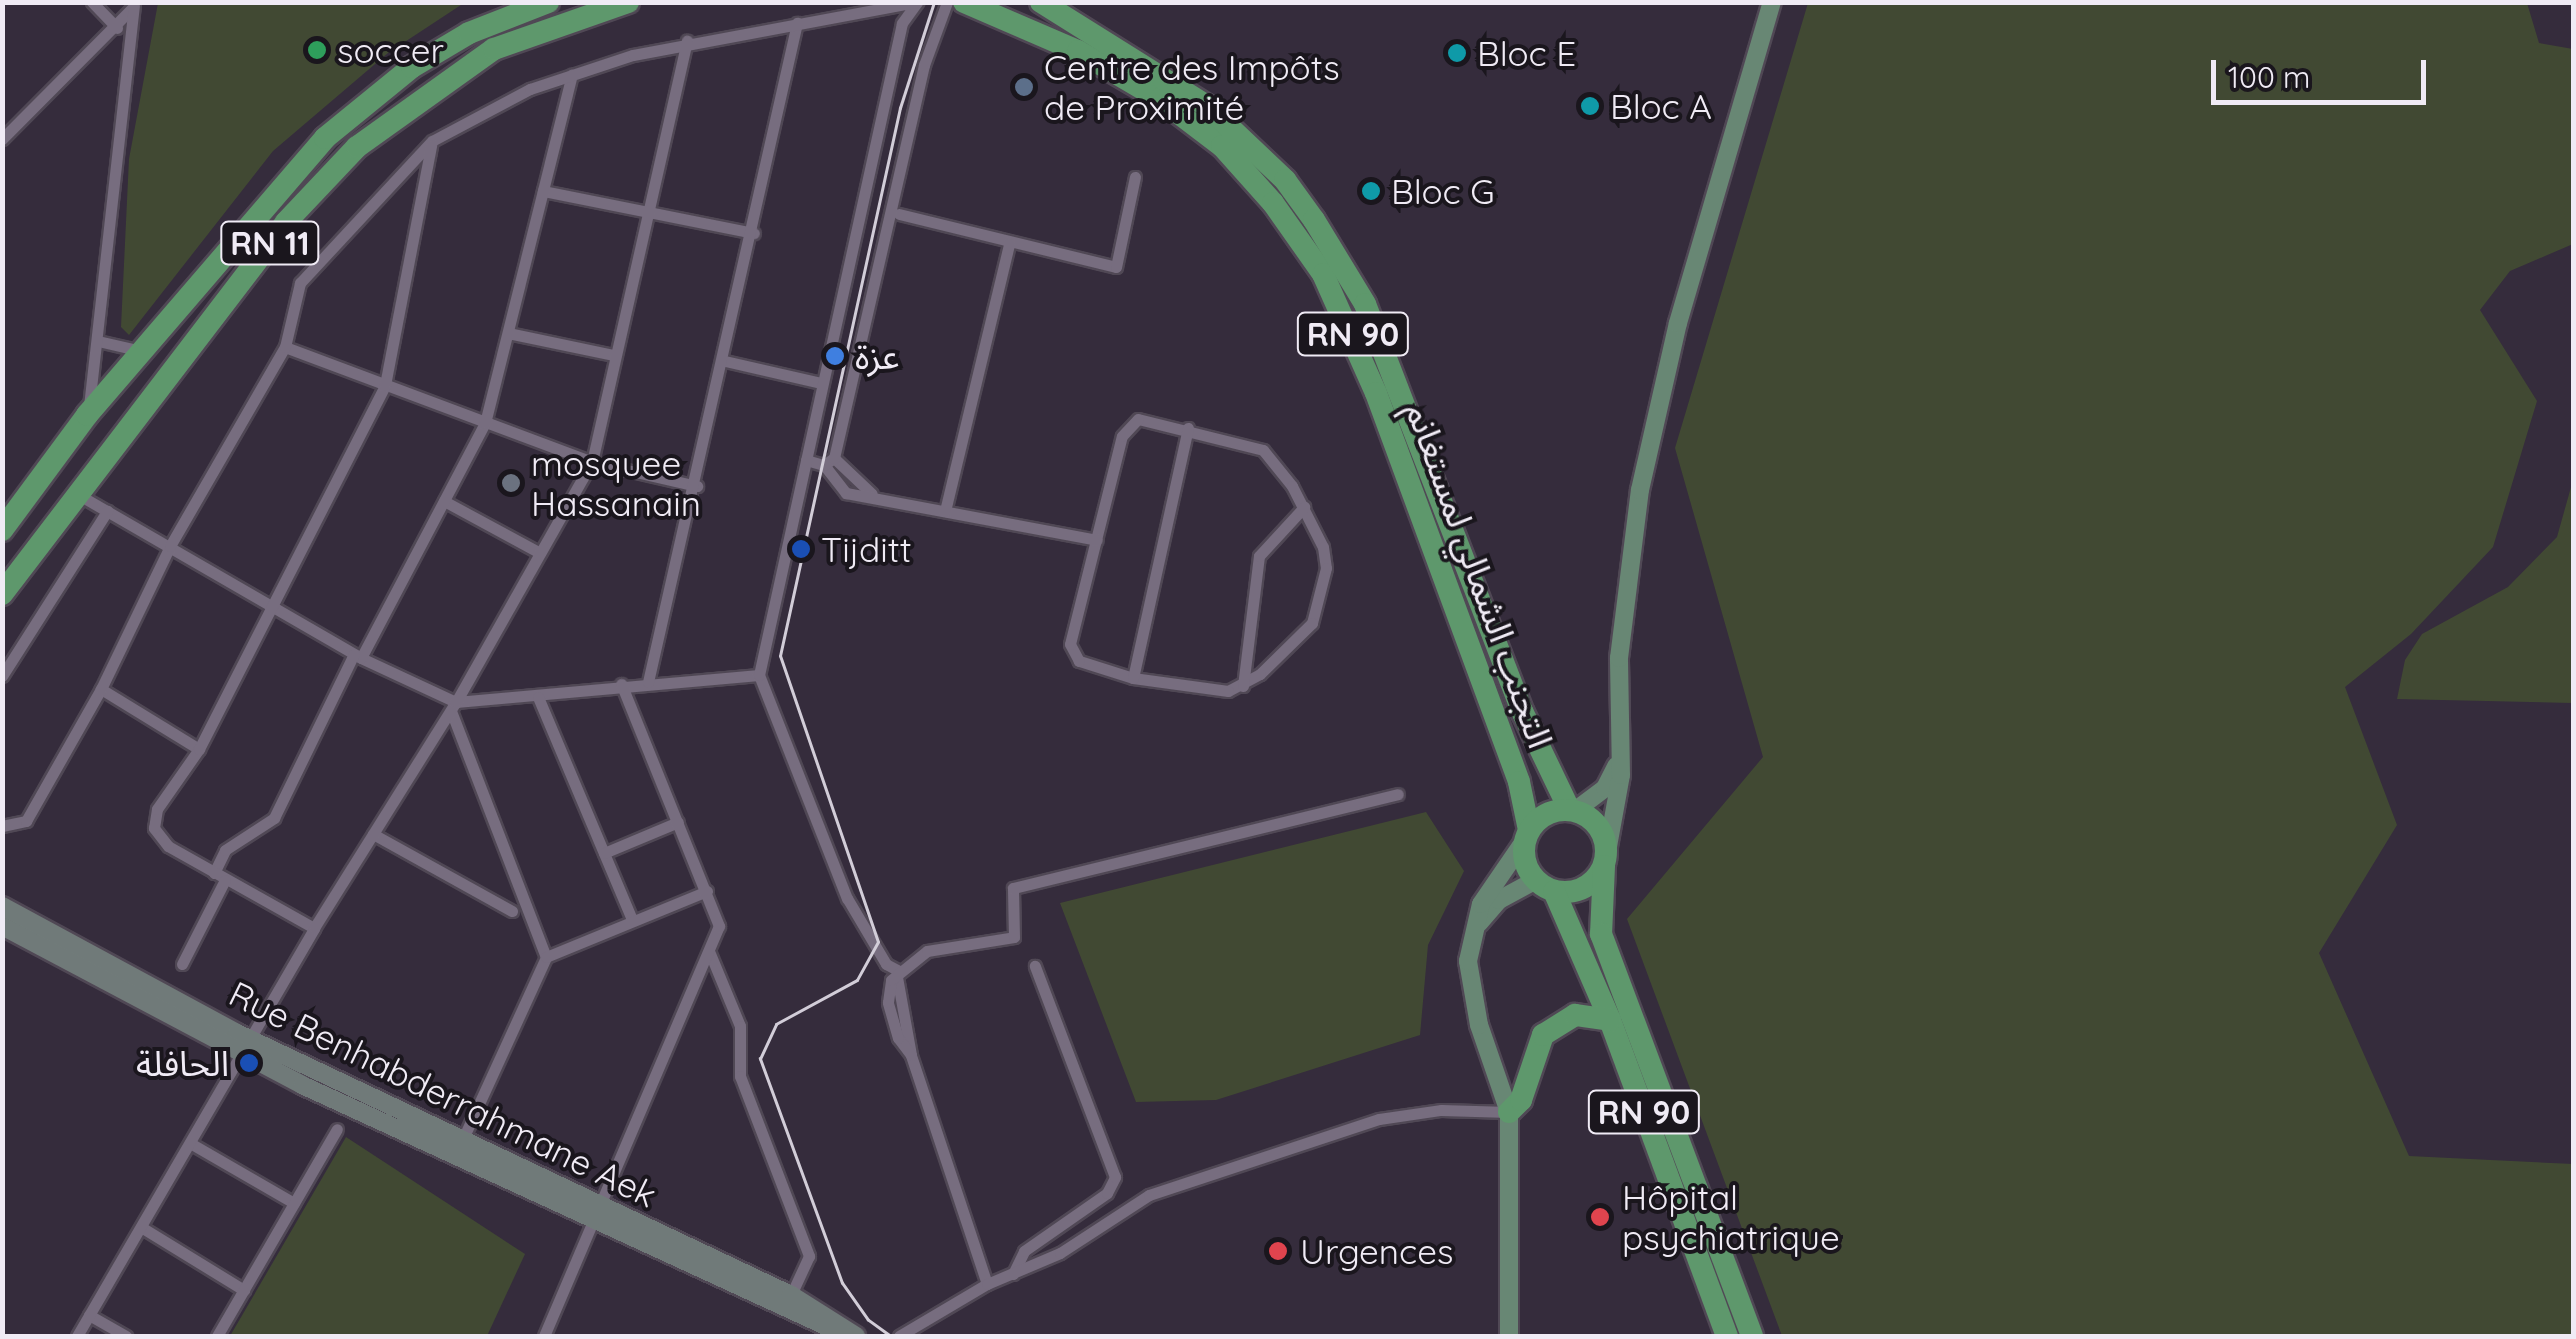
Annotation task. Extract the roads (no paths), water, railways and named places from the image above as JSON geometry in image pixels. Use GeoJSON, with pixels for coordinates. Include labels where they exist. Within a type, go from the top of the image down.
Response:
{"type":"FeatureCollection","features":[{"type":"Feature","properties":{"kind":"highway","name":"RN 11"},"geometry":{"type":"LineString","coordinates":[[2,530],[87,415],[285,180],[368,100],[469,33],[548,2]]}},
{"type":"Feature","properties":{"kind":"highway","name":"RN 11"},"geometry":{"type":"LineString","coordinates":[[2,594],[286,222],[358,146],[494,49],[628,2]]}},
{"type":"Feature","properties":{"kind":"highway","name":"التجنب الشمالي لمستغانم"},"geometry":{"type":"LineString","coordinates":[[964,2],[1078,51],[1222,146],[1273,202],[1322,274],[1365,364],[1519,782],[1527,835]]}},
{"type":"Feature","properties":{"kind":"highway","name":"التجنب الشمالي لمستغانم"},"geometry":{"type":"LineString","coordinates":[[1041,2],[1208,106],[1285,180],[1314,220],[1365,304],[1523,713],[1572,810]]}},
{"type":"Feature","properties":{"kind":"highway"},"geometry":{"type":"LineString","coordinates":[[1572,810],[1599,826],[1605,859],[1589,885],[1545,885],[1525,861],[1527,835],[1547,814],[1572,810]]}},
{"type":"Feature","properties":{"kind":"highway","name":"RN 90"},"geometry":{"type":"LineString","coordinates":[[1605,859],[1601,934],[1752,1336]]}},
{"type":"Feature","properties":{"kind":"highway","name":"RN 90"},"geometry":{"type":"LineString","coordinates":[[1545,885],[1610,1020],[1727,1336]]}},
{"type":"Feature","properties":{"kind":"highway"},"geometry":{"type":"LineString","coordinates":[[1509,1112],[1522,1100],[1543,1035],[1575,1015],[1610,1020]]}},
{"type":"Feature","properties":{"kind":"main road"},"geometry":{"type":"LineString","coordinates":[[1605,859],[1622,752],[1619,658],[1640,490],[1678,323],[1772,2]]}},
{"type":"Feature","properties":{"kind":"main road"},"geometry":{"type":"LineString","coordinates":[[1572,810],[1605,788],[1622,752]]}},
{"type":"Feature","properties":{"kind":"main road"},"geometry":{"type":"LineString","coordinates":[[1509,1336],[1509,1112],[1470,989],[1472,931],[1495,877],[1527,835]]}},
{"type":"Feature","properties":{"kind":"main road"},"geometry":{"type":"LineString","coordinates":[[1472,931],[1498,900],[1545,885]]}},
{"type":"Feature","properties":{"kind":"main road","name":"Rue Benhabderrahmane Aek"},"geometry":{"type":"LineString","coordinates":[[2,906],[249,1048],[461,1143],[598,1217],[791,1296],[856,1336]]}},
{"type":"Feature","properties":{"kind":"main road","name":"Rue Benhabderrahmane Aek"},"geometry":{"type":"LineString","coordinates":[[2,926],[847,1336]]}},
{"type":"Feature","properties":{"kind":"street"},"geometry":{"type":"LineString","coordinates":[[92,2],[117,28]]}},
{"type":"Feature","properties":{"kind":"street"},"geometry":{"type":"LineString","coordinates":[[2,826],[26,821],[101,689],[170,546],[285,347],[300,282],[432,141],[530,89],[687,41],[917,2]]}},
{"type":"Feature","properties":{"kind":"street"},"geometry":{"type":"LineString","coordinates":[[917,2],[902,24],[759,675],[846,898],[886,964],[898,974],[911,1055],[986,1284]]}},
{"type":"Feature","properties":{"kind":"street"},"geometry":{"type":"LineString","coordinates":[[947,2],[924,65],[829,462],[846,493],[1097,540]]}},
{"type":"Feature","properties":{"kind":"street"},"geometry":{"type":"LineString","coordinates":[[2,139],[117,28],[134,4]]}},
{"type":"Feature","properties":{"kind":"street"},"geometry":{"type":"LineString","coordinates":[[87,415],[134,4]]}},
{"type":"Feature","properties":{"kind":"street"},"geometry":{"type":"LineString","coordinates":[[648,682],[754,234],[797,23]]}},
{"type":"Feature","properties":{"kind":"street"},"geometry":{"type":"LineString","coordinates":[[76,1336],[249,1048],[314,928],[454,707],[592,462],[646,206],[687,41]]}},
{"type":"Feature","properties":{"kind":"street"},"geometry":{"type":"LineString","coordinates":[[182,964],[220,877],[225,850],[274,818],[357,656],[485,424],[572,75]]}},
{"type":"Feature","properties":{"kind":"street"},"geometry":{"type":"LineString","coordinates":[[314,928],[168,846],[154,828],[157,809],[199,749],[385,386],[432,141]]}},
{"type":"Feature","properties":{"kind":"street"},"geometry":{"type":"LineString","coordinates":[[899,214],[1009,244],[1116,267],[1135,177]]}},
{"type":"Feature","properties":{"kind":"street"},"geometry":{"type":"LineString","coordinates":[[543,191],[646,206],[754,234]]}},
{"type":"Feature","properties":{"kind":"street"},"geometry":{"type":"LineString","coordinates":[[945,511],[1009,244]]}},
{"type":"Feature","properties":{"kind":"street"},"geometry":{"type":"LineString","coordinates":[[508,333],[613,355]]}},
{"type":"Feature","properties":{"kind":"street"},"geometry":{"type":"LineString","coordinates":[[98,341],[141,351]]}},
{"type":"Feature","properties":{"kind":"street"},"geometry":{"type":"LineString","coordinates":[[285,347],[592,462],[696,486]]}},
{"type":"Feature","properties":{"kind":"street"},"geometry":{"type":"LineString","coordinates":[[725,361],[821,382]]}},
{"type":"Feature","properties":{"kind":"street"},"geometry":{"type":"LineString","coordinates":[[1155,420],[1188,428],[1263,450],[1304,507],[1323,547],[1320,602],[1312,622],[1243,686],[1213,692],[1134,678],[1078,661],[1070,644],[1128,424],[1155,420]]}},
{"type":"Feature","properties":{"kind":"street"},"geometry":{"type":"LineString","coordinates":[[1134,678],[1188,428]]}},
{"type":"Feature","properties":{"kind":"street"},"geometry":{"type":"LineString","coordinates":[[806,460],[829,462]]}},
{"type":"Feature","properties":{"kind":"street"},"geometry":{"type":"LineString","coordinates":[[78,494],[274,609],[454,707],[621,684],[759,675]]}},
{"type":"Feature","properties":{"kind":"street"},"geometry":{"type":"LineString","coordinates":[[444,501],[540,553]]}},
{"type":"Feature","properties":{"kind":"street"},"geometry":{"type":"LineString","coordinates":[[1243,686],[1260,556],[1304,507]]}},
{"type":"Feature","properties":{"kind":"street"},"geometry":{"type":"LineString","coordinates":[[2,676],[107,510]]}},
{"type":"Feature","properties":{"kind":"street"},"geometry":{"type":"LineString","coordinates":[[544,1336],[719,926],[621,684]]}},
{"type":"Feature","properties":{"kind":"street"},"geometry":{"type":"LineString","coordinates":[[101,689],[199,749]]}},
{"type":"Feature","properties":{"kind":"street"},"geometry":{"type":"LineString","coordinates":[[538,696],[632,920]]}},
{"type":"Feature","properties":{"kind":"street"},"geometry":{"type":"LineString","coordinates":[[454,707],[546,957]]}},
{"type":"Feature","properties":{"kind":"street"},"geometry":{"type":"LineString","coordinates":[[898,974],[927,950],[1014,937],[1013,888],[1398,794]]}},
{"type":"Feature","properties":{"kind":"street"},"geometry":{"type":"LineString","coordinates":[[604,853],[678,822]]}},
{"type":"Feature","properties":{"kind":"street"},"geometry":{"type":"LineString","coordinates":[[373,834],[512,911]]}},
{"type":"Feature","properties":{"kind":"street"},"geometry":{"type":"LineString","coordinates":[[461,1143],[546,957],[707,890]]}},
{"type":"Feature","properties":{"kind":"street"},"geometry":{"type":"LineString","coordinates":[[709,951],[740,1026],[740,1076],[809,1256],[791,1296]]}},
{"type":"Feature","properties":{"kind":"street"},"geometry":{"type":"LineString","coordinates":[[1012,1274],[1024,1251],[1107,1193],[1115,1177],[1035,966]]}},
{"type":"Feature","properties":{"kind":"street"},"geometry":{"type":"LineString","coordinates":[[899,1336],[1150,1195],[1378,1119],[1441,1110],[1509,1112]]}},
{"type":"Feature","properties":{"kind":"street"},"geometry":{"type":"LineString","coordinates":[[217,1336],[337,1129]]}},
{"type":"Feature","properties":{"kind":"street"},"geometry":{"type":"LineString","coordinates":[[190,1143],[294,1203]]}},
{"type":"Feature","properties":{"kind":"street"},"geometry":{"type":"LineString","coordinates":[[140,1227],[244,1290]]}},
{"type":"Feature","properties":{"kind":"street"},"geometry":{"type":"LineString","coordinates":[[89,1315],[126,1336]]}},
{"type":"Feature","properties":{"kind":"tram line"},"geometry":{"type":"LineString","coordinates":[[890,1336],[868,1320],[842,1283],[760,1059],[776,1024],[857,980],[878,942],[780,656],[900,108],[934,2]]}},
{"type":"Feature","properties":{"kind":"place","name":"soccer"},"geometry":{"type":"Point","coordinates":[317,50]}},
{"type":"Feature","properties":{"kind":"place","name":"Bloc E"},"geometry":{"type":"Point","coordinates":[1457,53]}},
{"type":"Feature","properties":{"kind":"place","name":"Centre des Impôts de Proximité"},"geometry":{"type":"Point","coordinates":[1024,87]}},
{"type":"Feature","properties":{"kind":"place","name":"Bloc A"},"geometry":{"type":"Point","coordinates":[1590,106]}},
{"type":"Feature","properties":{"kind":"place","name":"Bloc G"},"geometry":{"type":"Point","coordinates":[1371,191]}},
{"type":"Feature","properties":{"kind":"place","name":"عزة"},"geometry":{"type":"Point","coordinates":[835,356]}},
{"type":"Feature","properties":{"kind":"place","name":"mosquee Hassanain"},"geometry":{"type":"Point","coordinates":[511,483]}},
{"type":"Feature","properties":{"kind":"place","name":"Tijditt"},"geometry":{"type":"Point","coordinates":[801,549]}},
{"type":"Feature","properties":{"kind":"place","name":"الحافلة"},"geometry":{"type":"Point","coordinates":[249,1063]}},
{"type":"Feature","properties":{"kind":"place","name":"Hôpital psychiatrique"},"geometry":{"type":"Point","coordinates":[1600,1217]}},
{"type":"Feature","properties":{"kind":"place","name":"Urgences"},"geometry":{"type":"Point","coordinates":[1278,1251]}}]}
